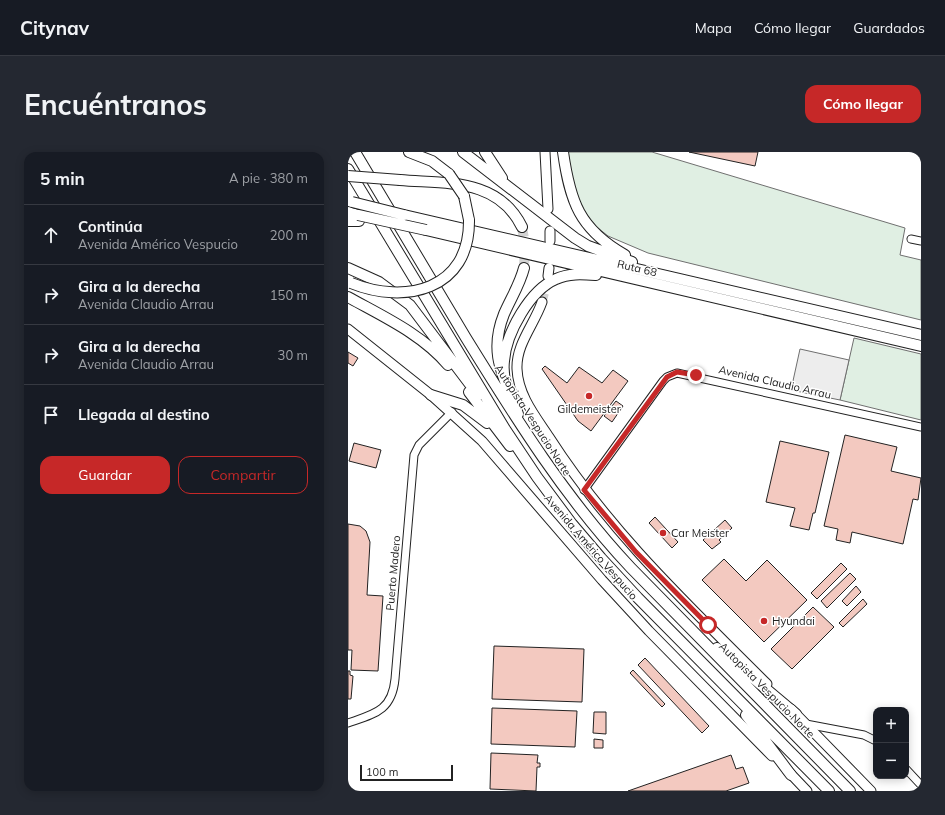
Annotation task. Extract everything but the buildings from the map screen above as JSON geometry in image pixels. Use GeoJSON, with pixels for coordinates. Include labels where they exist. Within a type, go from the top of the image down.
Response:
{"type":"FeatureCollection","features":[{"type":"Feature","properties":{"kind":"highway","name":"Autopista Vespucio Norte"},"geometry":{"type":"LineString","coordinates":[[354,152],[505,402],[557,479],[598,532],[850,791]]}},
{"type":"Feature","properties":{"kind":"highway"},"geometry":{"type":"LineString","coordinates":[[349,282],[375,291],[392,293],[411,292],[431,286],[448,274],[460,258],[468,236],[469,220],[464,196],[449,174],[432,161],[409,152]]}},
{"type":"Feature","properties":{"kind":"highway"},"geometry":{"type":"LineString","coordinates":[[463,152],[582,242],[668,276]]}},
{"type":"Feature","properties":{"kind":"highway"},"geometry":{"type":"LineString","coordinates":[[485,152],[498,173],[515,192]]}},
{"type":"Feature","properties":{"kind":"highway"},"geometry":{"type":"LineString","coordinates":[[563,152],[569,190],[578,210],[588,225],[600,238],[617,250],[668,276]]}},
{"type":"Feature","properties":{"kind":"highway"},"geometry":{"type":"LineString","coordinates":[[348,168],[482,392],[526,461],[560,508],[600,558],[829,791]]}},
{"type":"Feature","properties":{"kind":"highway"},"geometry":{"type":"LineString","coordinates":[[348,176],[461,185],[482,190],[504,202],[512,211],[522,227]]}},
{"type":"Feature","properties":{"kind":"highway","name":"Ruta 68"},"geometry":{"type":"LineString","coordinates":[[350,202],[921,335]]}},
{"type":"Feature","properties":{"kind":"highway","name":"Ruta 68"},"geometry":{"type":"LineString","coordinates":[[348,212],[359,218],[383,220],[921,346]]}},
{"type":"Feature","properties":{"kind":"highway"},"geometry":{"type":"LineString","coordinates":[[348,221],[359,218]]}},
{"type":"Feature","properties":{"kind":"highway"},"geometry":{"type":"LineString","coordinates":[[348,268],[383,285],[405,300],[417,313],[518,452]]}},
{"type":"Feature","properties":{"kind":"highway"},"geometry":{"type":"LineString","coordinates":[[524,268],[504,315],[499,333],[499,366],[526,434]]}},
{"type":"Feature","properties":{"kind":"highway"},"geometry":{"type":"LineString","coordinates":[[506,385],[503,366],[506,350],[527,304],[536,292],[551,281],[567,275],[617,276]]}},
{"type":"Feature","properties":{"kind":"highway"},"geometry":{"type":"LineString","coordinates":[[348,297],[407,331],[434,349],[452,369],[503,438]]}},
{"type":"Feature","properties":{"kind":"highway"},"geometry":{"type":"LineString","coordinates":[[431,395],[463,405],[484,419],[526,461]]}},
{"type":"Feature","properties":{"kind":"highway"},"geometry":{"type":"LineString","coordinates":[[695,633],[728,657],[796,714]]}},
{"type":"Feature","properties":{"kind":"highway"},"geometry":{"type":"LineString","coordinates":[[706,666],[765,738],[792,775]]}},
{"type":"Feature","properties":{"kind":"main road"},"geometry":{"type":"LineString","coordinates":[[545,152],[548,209]]}},
{"type":"Feature","properties":{"kind":"main road"},"geometry":{"type":"LineString","coordinates":[[550,231],[550,241]]}},
{"type":"Feature","properties":{"kind":"main road"},"geometry":{"type":"LineString","coordinates":[[542,302],[520,350],[517,368],[519,384],[531,409],[584,490],[648,564],[871,791]]}},
{"type":"Feature","properties":{"kind":"main road","name":"Avenida Américo Vespucio"},"geometry":{"type":"LineString","coordinates":[[348,329],[452,412],[504,465],[602,580],[807,791]]}},
{"type":"Feature","properties":{"kind":"street"},"geometry":{"type":"LineString","coordinates":[[911,239],[921,241]]}},
{"type":"Feature","properties":{"kind":"street","name":"Avenida Claudio Arrau"},"geometry":{"type":"LineString","coordinates":[[584,490],[663,381],[667,377],[677,372],[921,427]]}},
{"type":"Feature","properties":{"kind":"street","name":"Puerto Madero"},"geometry":{"type":"LineString","coordinates":[[348,723],[379,712],[387,704],[393,692],[414,455],[419,445],[452,412]]}},
{"type":"Feature","properties":{"kind":"street"},"geometry":{"type":"LineString","coordinates":[[806,724],[864,735],[873,740]]}},
{"type":"Feature","properties":{"kind":"street"},"geometry":{"type":"LineString","coordinates":[[909,772],[921,785]]}},
{"type":"Feature","properties":{"kind":"green space"},"geometry":{"type":"Polygon","coordinates":[[[567,152],[652,152],[905,228],[900,255],[921,260],[921,320],[648,253],[608,236],[593,224],[575,197],[567,152]]]}},
{"type":"Feature","properties":{"kind":"green space"},"geometry":{"type":"Polygon","coordinates":[[[854,338],[921,354],[921,420],[840,400],[854,338]]]}},
{"type":"Feature","properties":{"kind":"shaded area"},"geometry":{"type":"Polygon","coordinates":[[[800,349],[849,360],[840,400],[791,390],[800,349]]]}},
{"type":"Feature","properties":{"kind":"tunnel"},"geometry":{"type":"LineString","coordinates":[[522,227],[525,245],[524,268]]}},
{"type":"Feature","properties":{"kind":"tunnel"},"geometry":{"type":"LineString","coordinates":[[542,302],[548,280]]}},
{"type":"Feature","properties":{"kind":"place","name":"Gildemeister"},"geometry":{"type":"Point","coordinates":[589,396]}},
{"type":"Feature","properties":{"kind":"place","name":"Car Meister"},"geometry":{"type":"Point","coordinates":[663,533]}},
{"type":"Feature","properties":{"kind":"place","name":"Hyundai"},"geometry":{"type":"Point","coordinates":[764,621]}},
{"type":"Feature","properties":{"kind":"route"},"geometry":{"type":"LineString","coordinates":[[696,375],[677,372],[667,377],[663,381],[584,490],[636,552],[708,625]]}}]}
